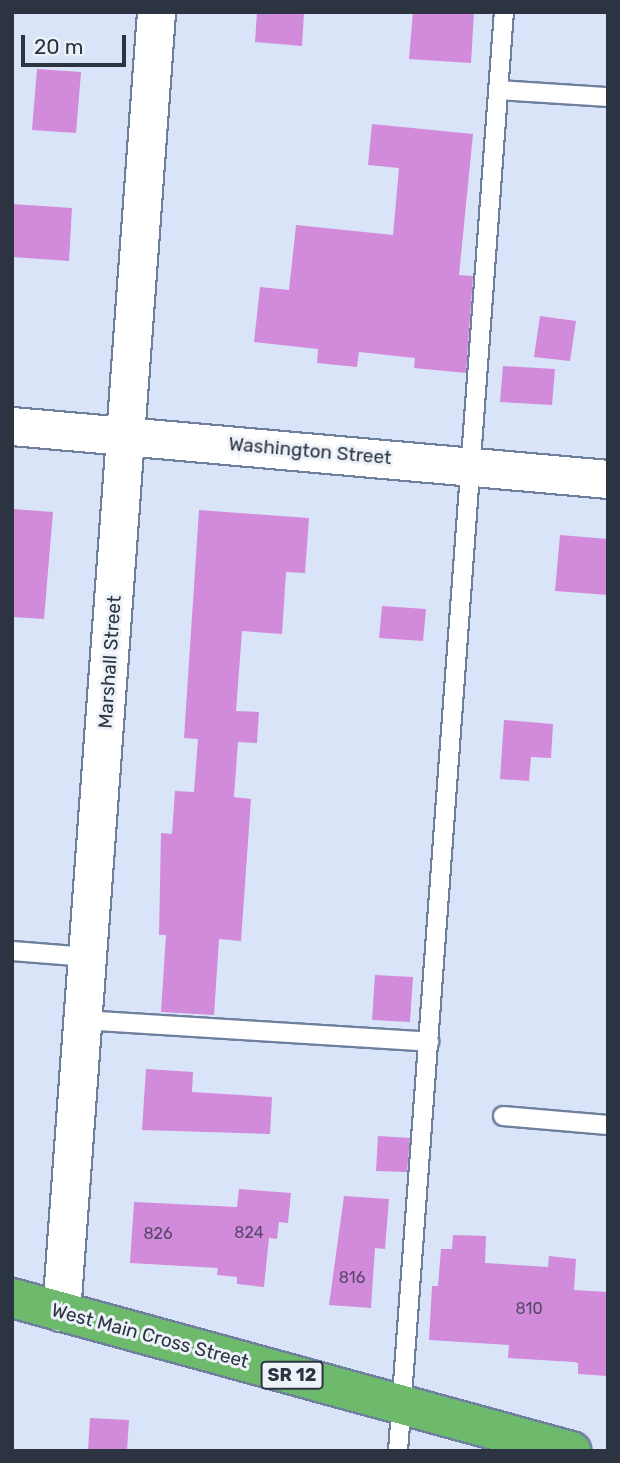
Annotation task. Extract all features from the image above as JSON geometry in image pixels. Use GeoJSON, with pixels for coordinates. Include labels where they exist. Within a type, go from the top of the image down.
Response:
{"type":"FeatureCollection","features":[{"type":"Feature","properties":{"kind":"highway","name":"West Main Cross Street"},"geometry":{"type":"LineString","coordinates":[[12,1298],[571,1451]]}},
{"type":"Feature","properties":{"kind":"street","name":"Marshall Street"},"geometry":{"type":"LineString","coordinates":[[61,1312],[156,12]]}},
{"type":"Feature","properties":{"kind":"street","name":"Washington Street"},"geometry":{"type":"LineString","coordinates":[[12,426],[127,434],[608,479]]}},
{"type":"Feature","properties":{"kind":"lane"},"geometry":{"type":"LineString","coordinates":[[398,1451],[504,12]]}},
{"type":"Feature","properties":{"kind":"lane"},"geometry":{"type":"LineString","coordinates":[[499,90],[608,97]]}},
{"type":"Feature","properties":{"kind":"lane"},"geometry":{"type":"LineString","coordinates":[[12,951],[88,957]]}},
{"type":"Feature","properties":{"kind":"lane"},"geometry":{"type":"LineString","coordinates":[[83,1020],[429,1042]]}},
{"type":"Feature","properties":{"kind":"lane"},"geometry":{"type":"LineString","coordinates":[[503,1116],[608,1125]]}},
{"type":"Feature","properties":{"kind":"building"},"geometry":{"type":"Polygon","coordinates":[[[257,12],[304,12],[302,46],[255,42],[257,12]]]}},
{"type":"Feature","properties":{"kind":"building"},"geometry":{"type":"Polygon","coordinates":[[[413,12],[474,12],[471,63],[409,59],[413,12]]]}},
{"type":"Feature","properties":{"kind":"building"},"geometry":{"type":"Polygon","coordinates":[[[37,69],[81,72],[76,133],[32,130],[37,69]]]}},
{"type":"Feature","properties":{"kind":"building"},"geometry":{"type":"Polygon","coordinates":[[[372,124],[473,134],[459,275],[473,276],[466,373],[414,368],[415,358],[359,352],[357,367],[317,363],[318,349],[254,342],[260,287],[289,290],[296,225],[393,235],[399,168],[368,165],[372,124]]]}},
{"type":"Feature","properties":{"kind":"building"},"geometry":{"type":"Polygon","coordinates":[[[12,204],[72,208],[69,261],[12,257],[12,204]]]}},
{"type":"Feature","properties":{"kind":"building"},"geometry":{"type":"Polygon","coordinates":[[[540,316],[576,321],[570,361],[534,357],[540,316]]]}},
{"type":"Feature","properties":{"kind":"building"},"geometry":{"type":"Polygon","coordinates":[[[503,366],[555,369],[552,405],[500,402],[503,366]]]}},
{"type":"Feature","properties":{"kind":"building"},"geometry":{"type":"Polygon","coordinates":[[[12,509],[53,512],[44,619],[12,617],[12,509]]]}},
{"type":"Feature","properties":{"kind":"building"},"geometry":{"type":"Polygon","coordinates":[[[199,510],[309,518],[305,573],[286,572],[282,634],[242,631],[236,711],[259,712],[257,743],[238,742],[234,797],[251,799],[241,941],[219,939],[214,1015],[161,1012],[166,935],[159,935],[161,833],[172,834],[175,791],[194,792],[198,739],[184,738],[199,510]]]}},
{"type":"Feature","properties":{"kind":"building"},"geometry":{"type":"Polygon","coordinates":[[[560,535],[608,539],[608,595],[555,591],[560,535]]]}},
{"type":"Feature","properties":{"kind":"building"},"geometry":{"type":"Polygon","coordinates":[[[382,606],[426,609],[423,641],[379,638],[382,606]]]}},
{"type":"Feature","properties":{"kind":"building"},"geometry":{"type":"Polygon","coordinates":[[[504,720],[553,724],[551,758],[531,757],[529,781],[500,779],[504,720]]]}},
{"type":"Feature","properties":{"kind":"building"},"geometry":{"type":"Polygon","coordinates":[[[375,975],[413,977],[410,1022],[372,1020],[375,975]]]}},
{"type":"Feature","properties":{"kind":"building"},"geometry":{"type":"Polygon","coordinates":[[[146,1069],[193,1072],[192,1092],[272,1097],[270,1134],[142,1130],[146,1069]]]}},
{"type":"Feature","properties":{"kind":"building"},"geometry":{"type":"Polygon","coordinates":[[[378,1136],[410,1138],[407,1172],[376,1171],[378,1136]]]}},
{"type":"Feature","properties":{"kind":"building"},"geometry":{"type":"Polygon","coordinates":[[[239,1189],[291,1193],[288,1223],[279,1222],[277,1239],[269,1238],[264,1287],[237,1284],[237,1277],[217,1275],[218,1268],[130,1263],[134,1202],[237,1207],[239,1189]]]}},
{"type":"Feature","properties":{"kind":"building"},"geometry":{"type":"Polygon","coordinates":[[[344,1196],[389,1199],[385,1249],[375,1248],[371,1308],[329,1305],[344,1196]]]}},
{"type":"Feature","properties":{"kind":"building"},"geometry":{"type":"Polygon","coordinates":[[[453,1235],[486,1236],[485,1263],[548,1267],[549,1256],[576,1259],[574,1290],[608,1292],[608,1376],[578,1374],[578,1363],[574,1362],[508,1358],[509,1345],[429,1340],[432,1286],[438,1286],[441,1249],[452,1249],[453,1235]]]}},
{"type":"Feature","properties":{"kind":"building"},"geometry":{"type":"Polygon","coordinates":[[[90,1418],[129,1420],[127,1451],[88,1451],[90,1418]]]}}]}
